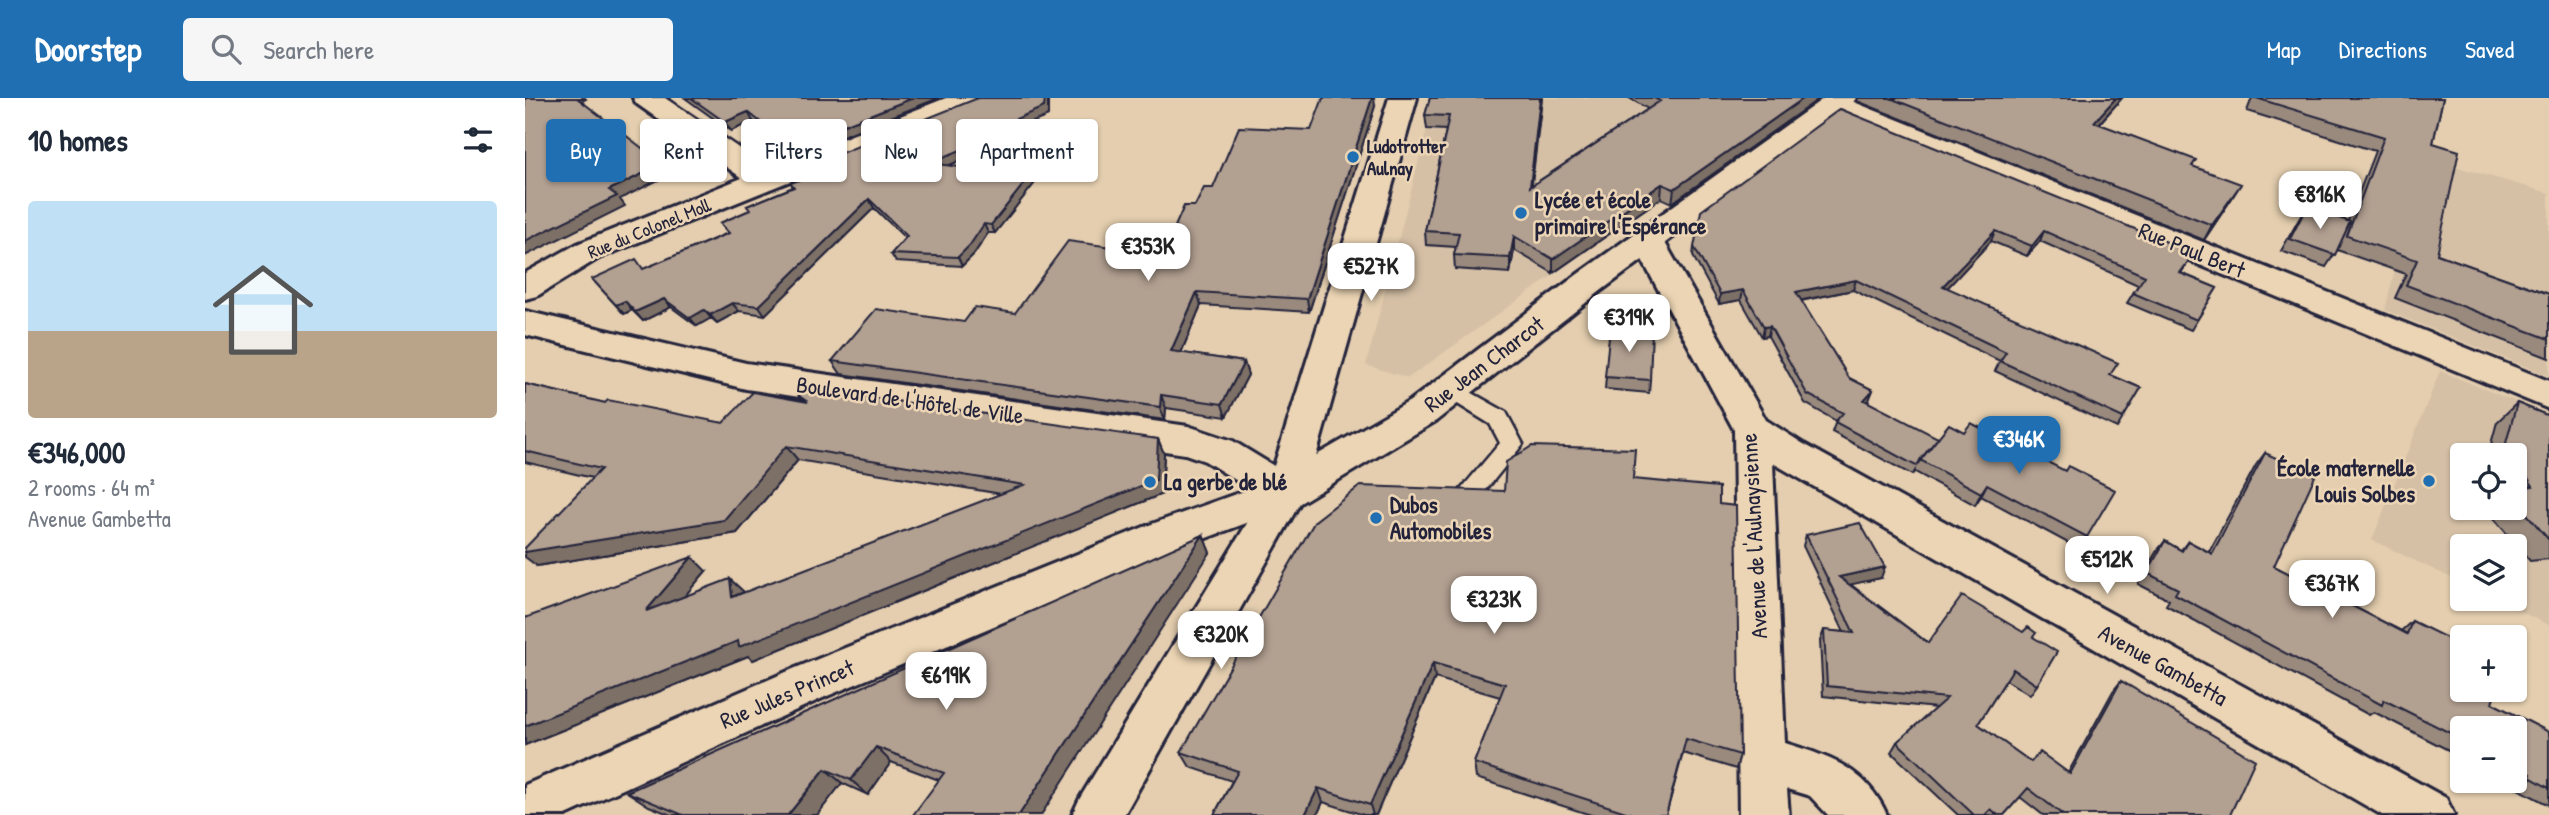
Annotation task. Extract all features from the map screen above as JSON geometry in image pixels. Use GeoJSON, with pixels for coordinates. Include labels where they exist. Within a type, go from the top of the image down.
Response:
{"type":"FeatureCollection","features":[{"type":"Feature","properties":{"kind":"street"},"geometry":{"type":"LineString","coordinates":[[647,98],[741,164]]}},
{"type":"Feature","properties":{"kind":"street","name":"Rue du Colonel Moll"},"geometry":{"type":"LineString","coordinates":[[847,148],[971,98]]}},
{"type":"Feature","properties":{"kind":"street"},"geometry":{"type":"LineString","coordinates":[[1097,815],[1286,492],[1402,98]]}},
{"type":"Feature","properties":{"kind":"street","name":"Rue Jean Charcot"},"geometry":{"type":"LineString","coordinates":[[1286,492],[1423,411],[1838,101]]}},
{"type":"Feature","properties":{"kind":"street","name":"Rue Paul Bert"},"geometry":{"type":"LineString","coordinates":[[1838,101],[2549,396]]}},
{"type":"Feature","properties":{"kind":"street","name":"Rue du Colonel Moll"},"geometry":{"type":"LineString","coordinates":[[525,288],[588,251],[763,182]]}},
{"type":"Feature","properties":{"kind":"street","name":"Avenue de l'Aulnaysienne"},"geometry":{"type":"LineString","coordinates":[[1648,241],[1753,430],[1764,815]]}},
{"type":"Feature","properties":{"kind":"street","name":"Boulevard de l'Hôtel de Ville"},"geometry":{"type":"LineString","coordinates":[[525,323],[746,376],[1188,440],[1219,450],[1286,492]]}},
{"type":"Feature","properties":{"kind":"street","name":"Avenue Gambetta"},"geometry":{"type":"LineString","coordinates":[[1753,430],[1788,453],[2429,815]]}},
{"type":"Feature","properties":{"kind":"street","name":"Rue Jules Princet"},"geometry":{"type":"LineString","coordinates":[[525,809],[809,683],[1163,537],[1286,492]]}},
{"type":"Feature","properties":{"kind":"street"},"geometry":{"type":"LineString","coordinates":[[1762,758],[1825,778],[1863,815]]}},
{"type":"Feature","properties":{"kind":"lane"},"geometry":{"type":"LineString","coordinates":[[1451,388],[1498,418],[1512,444],[1469,494]]}},
{"type":"Feature","properties":{"kind":"shaded area","name":"Lycée et école primaire l'Espérance"},"geometry":{"type":"Polygon","coordinates":[[[1435,98],[1784,98],[1724,154],[1408,378],[1366,365],[1435,98]]]}},
{"type":"Feature","properties":{"kind":"shaded area"},"geometry":{"type":"Polygon","coordinates":[[[2422,157],[2549,193],[2549,376],[2385,310],[2422,157]]]}},
{"type":"Feature","properties":{"kind":"shaded area","name":"École maternelle Louis Solbes"},"geometry":{"type":"Polygon","coordinates":[[[2440,371],[2549,415],[2549,625],[2519,611],[2527,611],[2527,534],[2450,534],[2450,577],[2372,540],[2440,371]]]}},
{"type":"Feature","properties":{"kind":"building"},"geometry":{"type":"Polygon","coordinates":[[[525,98],[577,98],[604,119],[546,119],[546,182],[626,182],[609,190],[617,196],[525,241],[525,98]]]}},
{"type":"Feature","properties":{"kind":"building"},"geometry":{"type":"Polygon","coordinates":[[[691,98],[913,98],[847,124],[847,119],[757,119],[748,112],[727,121],[691,98]]]}},
{"type":"Feature","properties":{"kind":"building"},"geometry":{"type":"Polygon","coordinates":[[[978,98],[1045,98],[1044,107],[1016,119],[956,119],[956,152],[942,158],[942,119],[926,119],[978,98]]]}},
{"type":"Feature","properties":{"kind":"building"},"geometry":{"type":"Polygon","coordinates":[[[1323,98],[1372,98],[1307,299],[1197,292],[1171,351],[1244,362],[1222,404],[1161,395],[1160,407],[832,361],[876,309],[964,322],[975,307],[1015,313],[1068,241],[1163,254],[1184,206],[1195,206],[1204,188],[1213,188],[1239,127],[1311,130],[1323,98]]]}},
{"type":"Feature","properties":{"kind":"building"},"geometry":{"type":"Polygon","coordinates":[[[1430,98],[1540,98],[1530,187],[1660,101],[1654,98],[1804,98],[1674,189],[1662,184],[1553,259],[1514,236],[1510,258],[1454,255],[1459,233],[1425,231],[1449,116],[1425,115],[1430,98]]]}},
{"type":"Feature","properties":{"kind":"building"},"geometry":{"type":"Polygon","coordinates":[[[1890,98],[2116,98],[2094,122],[2196,160],[2192,166],[2241,184],[2212,225],[1890,98]]]}},
{"type":"Feature","properties":{"kind":"building"},"geometry":{"type":"Polygon","coordinates":[[[2256,98],[2443,98],[2433,143],[2459,151],[2437,254],[2549,294],[2549,339],[2406,285],[2417,260],[2347,236],[2384,137],[2256,98]]]}},
{"type":"Feature","properties":{"kind":"building"},"geometry":{"type":"Polygon","coordinates":[[[1840,109],[2194,253],[2180,273],[2217,288],[2197,320],[2133,293],[2145,276],[2044,231],[2032,246],[1995,231],[1943,286],[2118,363],[2110,375],[2141,388],[2123,418],[2000,361],[2006,352],[1856,280],[1796,292],[1849,378],[1873,390],[1864,400],[1938,438],[1916,466],[1835,422],[1843,413],[1807,394],[1770,326],[1764,327],[1743,290],[1720,294],[1694,247],[1701,211],[1840,109]]]}},
{"type":"Feature","properties":{"kind":"building"},"geometry":{"type":"Polygon","coordinates":[[[626,136],[640,146],[640,175],[626,182],[626,136]]]}},
{"type":"Feature","properties":{"kind":"building"},"geometry":{"type":"Polygon","coordinates":[[[861,145],[861,182],[942,182],[942,165],[956,166],[956,182],[1025,182],[991,225],[984,224],[958,257],[891,254],[907,236],[869,199],[759,306],[732,303],[710,315],[704,310],[690,318],[664,299],[635,312],[625,301],[616,305],[592,279],[636,259],[643,269],[729,233],[720,223],[750,210],[747,206],[794,187],[791,183],[794,182],[847,182],[847,151],[861,145]]]}},
{"type":"Feature","properties":{"kind":"building"},"geometry":{"type":"Polygon","coordinates":[[[2307,206],[2350,222],[2335,255],[2290,239],[2307,206]]]}},
{"type":"Feature","properties":{"kind":"building"},"geometry":{"type":"Polygon","coordinates":[[[1610,327],[1652,330],[1650,380],[1605,377],[1610,327]]]}},
{"type":"Feature","properties":{"kind":"building"},"geometry":{"type":"Polygon","coordinates":[[[525,384],[605,403],[608,400],[723,423],[753,392],[808,402],[799,396],[806,388],[1158,439],[1156,480],[739,647],[738,641],[525,726],[525,618],[692,557],[646,611],[730,579],[732,597],[1024,485],[786,446],[724,520],[525,552],[525,548],[601,469],[525,451],[525,384]]]}},
{"type":"Feature","properties":{"kind":"building"},"geometry":{"type":"Polygon","coordinates":[[[2517,403],[2549,416],[2549,540],[2527,514],[2527,487],[2533,486],[2527,477],[2527,443],[2506,443],[2517,403]]]}},
{"type":"Feature","properties":{"kind":"building"},"geometry":{"type":"Polygon","coordinates":[[[1971,423],[2065,471],[2068,466],[2115,490],[2087,537],[1987,484],[1981,493],[1920,460],[1949,424],[1964,432],[1971,423]]]}},
{"type":"Feature","properties":{"kind":"building"},"geometry":{"type":"Polygon","coordinates":[[[1532,446],[1635,449],[1633,479],[1719,487],[1719,504],[1736,506],[1740,755],[1686,739],[1666,815],[1635,815],[1474,763],[1505,684],[1433,663],[1370,805],[1318,788],[1305,815],[1214,815],[1238,771],[1181,752],[1315,521],[1360,486],[1504,491],[1506,462],[1532,446]]]}},
{"type":"Feature","properties":{"kind":"building"},"geometry":{"type":"Polygon","coordinates":[[[2265,453],[2315,476],[2274,566],[2407,634],[2412,621],[2450,640],[2450,702],[2492,702],[2518,716],[2450,716],[2450,733],[2384,700],[2382,705],[2175,594],[2178,589],[2147,573],[2165,541],[2182,551],[2188,541],[2212,554],[2265,453]]]}},
{"type":"Feature","properties":{"kind":"building"},"geometry":{"type":"Polygon","coordinates":[[[1860,523],[1885,567],[1839,577],[1928,643],[1962,596],[2023,632],[2028,627],[2036,633],[2033,637],[2057,652],[2037,685],[2013,669],[1978,724],[2031,762],[2040,752],[2070,774],[2121,681],[2255,760],[2230,815],[2063,815],[2028,788],[2004,815],[1998,815],[1991,809],[1985,815],[1974,815],[1897,742],[1947,698],[1827,686],[1824,630],[1854,633],[1806,535],[1860,523]]]}},
{"type":"Feature","properties":{"kind":"building"},"geometry":{"type":"Polygon","coordinates":[[[1203,535],[1019,815],[913,815],[944,773],[876,747],[851,780],[825,769],[788,815],[683,815],[627,792],[1203,535]]]}},
{"type":"Feature","properties":{"kind":"building"},"geometry":{"type":"Polygon","coordinates":[[[2527,721],[2549,732],[2549,788],[2530,777],[2531,774],[2527,772],[2527,721]]]}},
{"type":"Feature","properties":{"kind":"place","name":"Ludotrotter Aulnay"},"geometry":{"type":"Point","coordinates":[1353,157]}},
{"type":"Feature","properties":{"kind":"place","name":"Lycée et école primaire l'Espérance"},"geometry":{"type":"Point","coordinates":[1521,213]}},
{"type":"Feature","properties":{"kind":"place","name":"École maternelle Louis Solbes"},"geometry":{"type":"Point","coordinates":[2429,481]}},
{"type":"Feature","properties":{"kind":"place","name":"La gerbe de blé"},"geometry":{"type":"Point","coordinates":[1150,482]}},
{"type":"Feature","properties":{"kind":"place","name":"Dubos Automobiles"},"geometry":{"type":"Point","coordinates":[1376,518]}}]}
